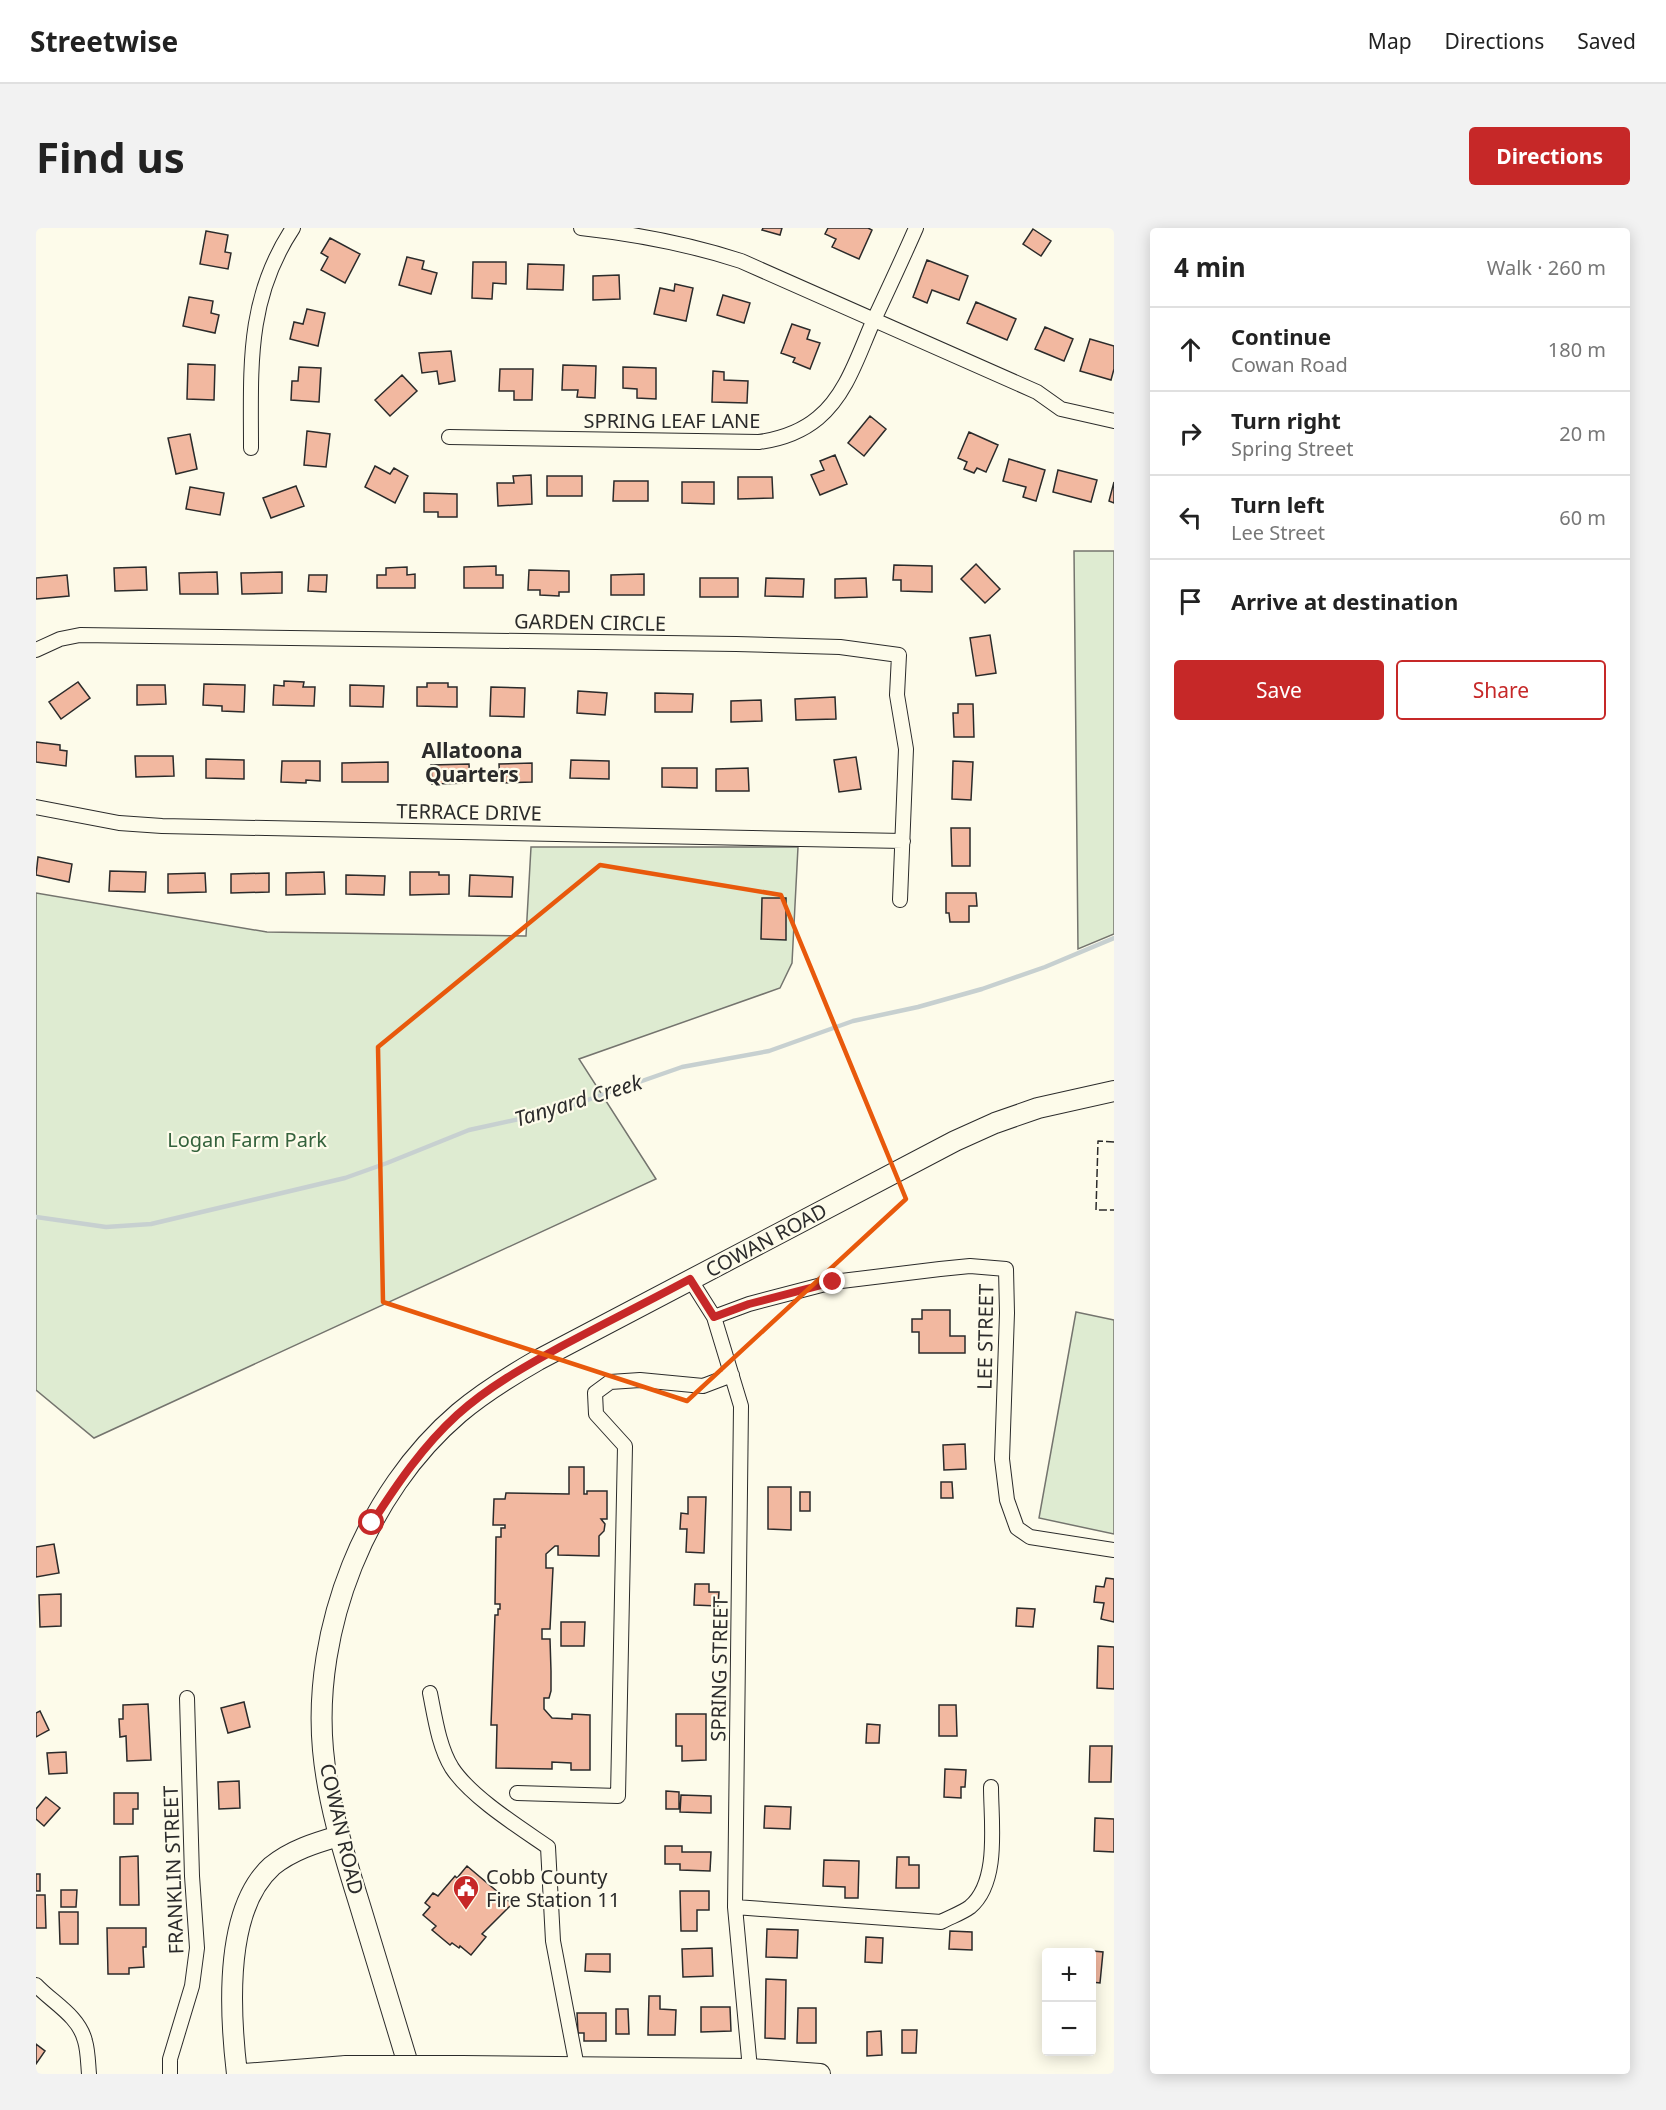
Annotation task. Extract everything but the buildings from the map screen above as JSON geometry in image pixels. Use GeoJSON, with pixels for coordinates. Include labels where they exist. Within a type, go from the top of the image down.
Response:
{"type":"FeatureCollection","features":[{"type":"Feature","properties":{"kind":"main road","name":"COWAN ROAD"},"geometry":{"type":"LineString","coordinates":[[411,2074],[339,1836],[329,1792],[323,1749],[324,1676],[329,1645],[346,1582],[372,1523],[397,1484],[424,1449],[458,1414],[495,1385],[577,1339],[955,1141],[995,1123],[1038,1108],[1114,1091]]}},
{"type":"Feature","properties":{"kind":"main road"},"geometry":{"type":"LineString","coordinates":[[237,2074],[232,2012],[235,1962],[240,1928],[249,1898],[259,1881],[279,1861],[308,1845],[339,1836]]}},
{"type":"Feature","properties":{"kind":"main road"},"geometry":{"type":"LineString","coordinates":[[244,2074],[346,2066],[750,2069],[820,2074]]}},
{"type":"Feature","properties":{"kind":"street"},"geometry":{"type":"LineString","coordinates":[[251,448],[251,356],[254,327],[260,299],[277,255],[293,228]]}},
{"type":"Feature","properties":{"kind":"street"},"geometry":{"type":"LineString","coordinates":[[581,228],[664,240],[705,250],[778,276],[1037,392],[1061,409],[1114,421]]}},
{"type":"Feature","properties":{"kind":"street","name":"SPRING LEAF LANE"},"geometry":{"type":"LineString","coordinates":[[450,437],[759,442],[781,439],[801,430],[819,417],[838,395],[916,228]]}},
{"type":"Feature","properties":{"kind":"street","name":"GARDEN CIRCLE"},"geometry":{"type":"LineString","coordinates":[[36,650],[60,639],[80,635],[840,646],[899,655],[897,695],[906,749],[900,900]]}},
{"type":"Feature","properties":{"kind":"street","name":"TERRACE DRIVE"},"geometry":{"type":"LineString","coordinates":[[36,807],[119,824],[162,826],[903,841]]}},
{"type":"Feature","properties":{"kind":"street","name":"LEE STREET"},"geometry":{"type":"LineString","coordinates":[[714,1317],[749,1304],[833,1282],[970,1266],[1006,1269],[1007,1313],[1002,1459],[1007,1500],[1017,1528],[1030,1537],[1114,1550]]}},
{"type":"Feature","properties":{"kind":"street","name":"SPRING STREET"},"geometry":{"type":"LineString","coordinates":[[690,1279],[714,1317],[741,1406],[735,1906],[750,2069]]}},
{"type":"Feature","properties":{"kind":"street"},"geometry":{"type":"LineString","coordinates":[[517,1793],[618,1796],[625,1446],[596,1413],[595,1393],[610,1382],[640,1380],[703,1386],[732,1375]]}},
{"type":"Feature","properties":{"kind":"street"},"geometry":{"type":"LineString","coordinates":[[430,1693],[440,1738],[452,1768],[472,1790],[548,1847],[553,1941],[577,2067]]}},
{"type":"Feature","properties":{"kind":"street","name":"FRANKLIN STREET"},"geometry":{"type":"LineString","coordinates":[[170,2074],[170,2059],[192,1986],[197,1948],[192,1876],[187,1698]]}},
{"type":"Feature","properties":{"kind":"street"},"geometry":{"type":"LineString","coordinates":[[735,1906],[941,1922],[970,1906],[984,1889],[990,1870],[991,1787]]}},
{"type":"Feature","properties":{"kind":"street"},"geometry":{"type":"LineString","coordinates":[[36,1985],[66,2011],[78,2026],[85,2042],[89,2074]]}},
{"type":"Feature","properties":{"kind":"highlighted area"},"geometry":{"type":"Polygon","coordinates":[[[600,865],[781,895],[906,1199],[687,1401],[383,1302],[378,1047],[600,865]]]}},
{"type":"Feature","properties":{"kind":"green space"},"geometry":{"type":"Polygon","coordinates":[[[1074,551],[1114,551],[1114,934],[1078,949],[1074,551]]]}},
{"type":"Feature","properties":{"kind":"green space","name":"Logan Farm Park"},"geometry":{"type":"Polygon","coordinates":[[[531,847],[798,847],[792,963],[780,988],[579,1059],[656,1179],[94,1438],[36,1390],[36,893],[267,932],[526,936],[531,847]]]}},
{"type":"Feature","properties":{"kind":"green space"},"geometry":{"type":"Polygon","coordinates":[[[1076,1312],[1114,1320],[1114,1534],[1039,1518],[1076,1312]]]}},
{"type":"Feature","properties":{"kind":"waterway","name":"Tanyard Creek"},"geometry":{"type":"LineString","coordinates":[[36,1217],[106,1227],[151,1224],[345,1178],[469,1130],[556,1111],[682,1067],[769,1051],[853,1021],[918,1007],[982,989],[1045,967],[1114,938]]}},
{"type":"Feature","properties":{"kind":"fence"},"geometry":{"type":"LineString","coordinates":[[1114,1142],[1098,1141],[1096,1210],[1114,1210]]}},
{"type":"Feature","properties":{"kind":"place","name":"Cobb County Fire Station 11"},"geometry":{"type":"Point","coordinates":[466,1911]}},
{"type":"Feature","properties":{"kind":"district","name":"Allatoona Quarters"},"geometry":{"type":"Point","coordinates":[472,762]}},
{"type":"Feature","properties":{"kind":"route"},"geometry":{"type":"LineString","coordinates":[[372,1523],[397,1484],[424,1449],[458,1414],[495,1385],[690,1279],[714,1317],[749,1304],[833,1282]]}}]}
